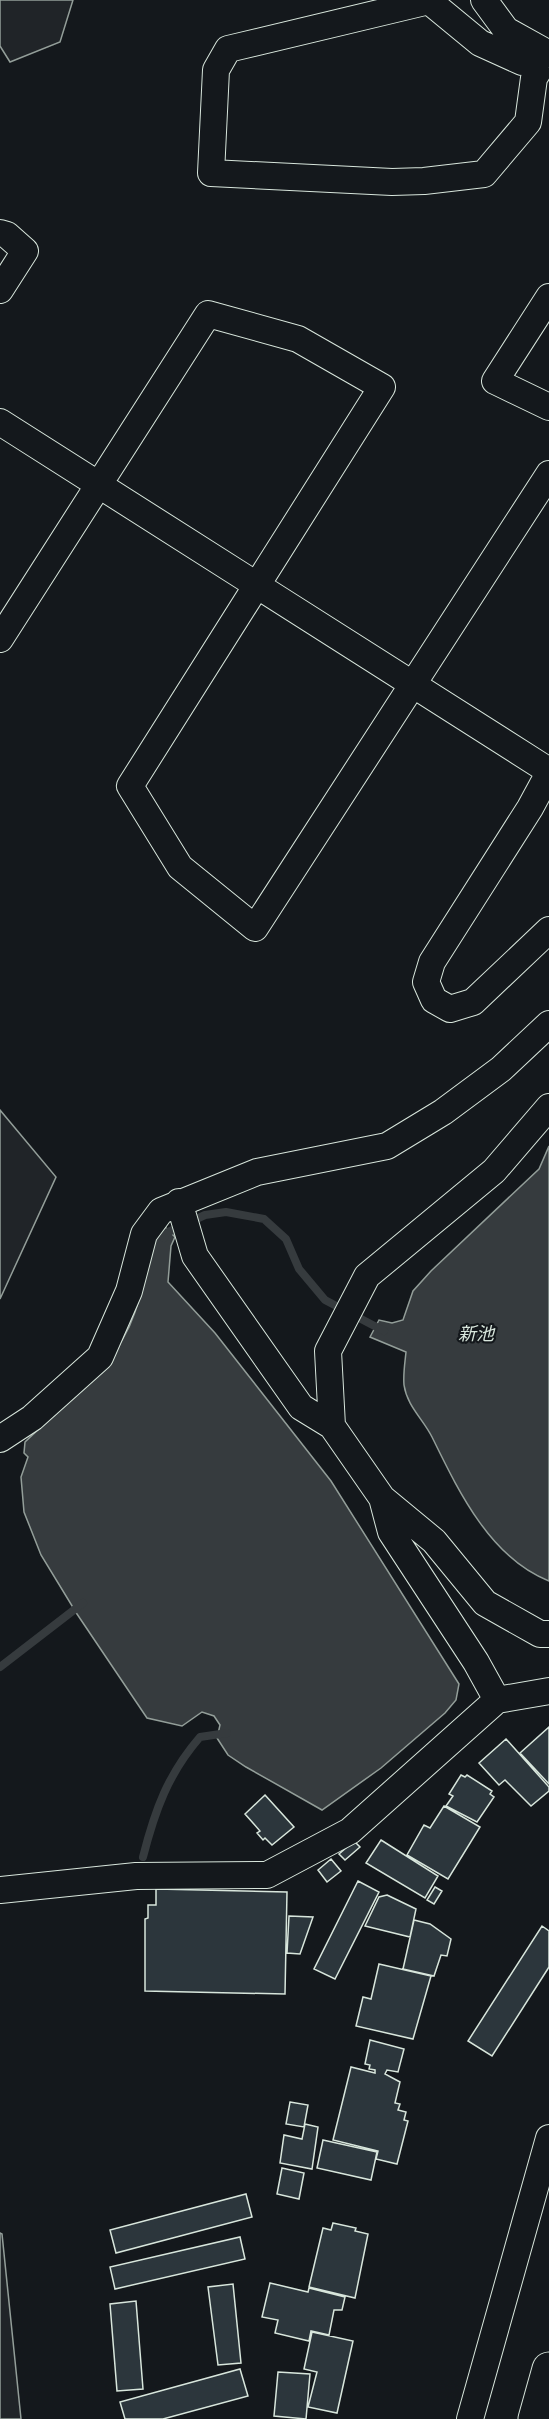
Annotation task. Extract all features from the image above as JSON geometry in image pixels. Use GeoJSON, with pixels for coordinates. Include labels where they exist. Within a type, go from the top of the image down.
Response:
{"type":"FeatureCollection","features":[{"type":"Feature","properties":{"kind":"highway"},"geometry":{"type":"LineString","coordinates":[[535,2419],[549,2369]]}},
{"type":"Feature","properties":{"kind":"street"},"geometry":{"type":"LineString","coordinates":[[484,0],[506,30],[549,54]]}},
{"type":"Feature","properties":{"kind":"street"},"geometry":{"type":"LineString","coordinates":[[429,1],[480,43],[522,62],[549,54],[534,78],[528,122],[484,174],[424,182],[392,182],[211,173],[216,70],[228,49],[429,1]]}},
{"type":"Feature","properties":{"kind":"street"},"geometry":{"type":"LineString","coordinates":[[0,233],[7,235],[24,251],[0,290]]}},
{"type":"Feature","properties":{"kind":"street"},"geometry":{"type":"LineString","coordinates":[[549,297],[495,381],[549,407]]}},
{"type":"Feature","properties":{"kind":"street"},"geometry":{"type":"LineString","coordinates":[[0,639],[208,314],[298,339],[381,387],[258,586],[130,786],[180,867],[255,928],[549,474]]}},
{"type":"Feature","properties":{"kind":"street"},"geometry":{"type":"LineString","coordinates":[[0,422],[549,772],[530,808],[432,962],[426,982],[434,1000],[450,1010],[473,1002],[549,930]]}},
{"type":"Feature","properties":{"kind":"street"},"geometry":{"type":"LineString","coordinates":[[0,1439],[32,1418],[100,1357],[129,1291],[144,1234],[161,1211],[183,1217],[257,1172],[387,1146],[459,1100],[501,1069],[549,1024]]}},
{"type":"Feature","properties":{"kind":"street"},"geometry":{"type":"LineString","coordinates":[[332,1426],[328,1351],[345,1314],[367,1276],[494,1171],[549,1107]]}},
{"type":"Feature","properties":{"kind":"street"},"geometry":{"type":"LineString","coordinates":[[183,1217],[195,1256],[300,1407],[332,1426],[382,1498],[434,1541],[485,1603],[540,1634],[549,1634]]}},
{"type":"Feature","properties":{"kind":"street"},"geometry":{"type":"LineString","coordinates":[[382,1498],[391,1532],[476,1662],[496,1700]]}},
{"type":"Feature","properties":{"kind":"street"},"geometry":{"type":"LineString","coordinates":[[0,1890],[136,1876],[267,1875],[350,1831],[496,1700],[549,1691]]}},
{"type":"Feature","properties":{"kind":"street"},"geometry":{"type":"LineString","coordinates":[[470,2419],[549,2138]]}},
{"type":"Feature","properties":{"kind":"shaded area"},"geometry":{"type":"Polygon","coordinates":[[[0,0],[73,0],[60,42],[10,62],[0,46],[0,0]]]}},
{"type":"Feature","properties":{"kind":"shaded area"},"geometry":{"type":"Polygon","coordinates":[[[0,1110],[56,1177],[0,1299],[0,1110]]]}},
{"type":"Feature","properties":{"kind":"shaded area"},"geometry":{"type":"Polygon","coordinates":[[[0,2233],[2,2234],[21,2419],[0,2419],[0,2233]]]}},
{"type":"Feature","properties":{"kind":"water","name":"新池"},"geometry":{"type":"Polygon","coordinates":[[[549,1146],[549,1581],[528,1570],[509,1556],[478,1520],[408,1399],[404,1381],[406,1352],[370,1337],[379,1320],[392,1323],[403,1320],[413,1291],[431,1271],[539,1169],[549,1146]]]}},
{"type":"Feature","properties":{"kind":"water"},"geometry":{"type":"Polygon","coordinates":[[[161,1223],[175,1237],[171,1246],[168,1282],[215,1333],[331,1481],[459,1684],[456,1700],[445,1713],[381,1768],[322,1810],[228,1755],[217,1738],[220,1725],[214,1716],[202,1712],[182,1726],[147,1718],[77,1614],[41,1555],[24,1512],[21,1477],[28,1457],[24,1453],[25,1442],[88,1383],[116,1350],[135,1312],[161,1223]]]}},
{"type":"Feature","properties":{"kind":"building"},"geometry":{"type":"Polygon","coordinates":[[[549,1727],[549,1784],[520,1753],[549,1727]]]}},
{"type":"Feature","properties":{"kind":"building"},"geometry":{"type":"Polygon","coordinates":[[[506,1739],[549,1787],[549,1791],[531,1806],[505,1780],[499,1785],[479,1763],[506,1739]]]}},
{"type":"Feature","properties":{"kind":"building"},"geometry":{"type":"Polygon","coordinates":[[[461,1775],[465,1777],[467,1775],[492,1791],[490,1794],[494,1797],[477,1822],[446,1806],[453,1796],[449,1794],[461,1775]]]}},
{"type":"Feature","properties":{"kind":"building"},"geometry":{"type":"Polygon","coordinates":[[[265,1795],[294,1827],[272,1845],[265,1838],[263,1840],[257,1833],[260,1831],[245,1814],[265,1795]]]}},
{"type":"Feature","properties":{"kind":"building"},"geometry":{"type":"Polygon","coordinates":[[[444,1806],[480,1827],[448,1879],[407,1855],[424,1825],[430,1828],[444,1806]]]}},
{"type":"Feature","properties":{"kind":"building"},"geometry":{"type":"Polygon","coordinates":[[[381,1840],[438,1876],[425,1898],[366,1863],[381,1840]]]}},
{"type":"Feature","properties":{"kind":"building"},"geometry":{"type":"Polygon","coordinates":[[[354,1841],[360,1847],[345,1860],[339,1854],[354,1841]]]}},
{"type":"Feature","properties":{"kind":"building"},"geometry":{"type":"Polygon","coordinates":[[[331,1859],[341,1871],[327,1882],[318,1870],[331,1859]]]}},
{"type":"Feature","properties":{"kind":"building"},"geometry":{"type":"Polygon","coordinates":[[[358,1881],[379,1892],[335,1979],[314,1969],[358,1881]]]}},
{"type":"Feature","properties":{"kind":"building"},"geometry":{"type":"Polygon","coordinates":[[[435,1887],[442,1891],[434,1904],[427,1900],[435,1887]]]}},
{"type":"Feature","properties":{"kind":"building"},"geometry":{"type":"Polygon","coordinates":[[[156,1889],[287,1892],[285,1994],[145,1991],[145,1919],[148,1918],[148,1905],[156,1905],[156,1889]]]}},
{"type":"Feature","properties":{"kind":"building"},"geometry":{"type":"Polygon","coordinates":[[[387,1895],[416,1909],[410,1937],[365,1926],[379,1897],[387,1895]]]}},
{"type":"Feature","properties":{"kind":"building"},"geometry":{"type":"Polygon","coordinates":[[[289,1916],[313,1917],[300,1954],[287,1953],[289,1916]]]}},
{"type":"Feature","properties":{"kind":"building"},"geometry":{"type":"Polygon","coordinates":[[[414,1920],[430,1924],[451,1939],[447,1956],[441,1955],[434,1976],[403,1969],[414,1920]]]}},
{"type":"Feature","properties":{"kind":"building"},"geometry":{"type":"Polygon","coordinates":[[[542,1926],[549,1931],[549,1967],[492,2056],[468,2041],[542,1926]]]}},
{"type":"Feature","properties":{"kind":"building"},"geometry":{"type":"Polygon","coordinates":[[[379,1964],[431,1976],[413,2039],[356,2026],[363,1997],[371,1999],[379,1964]]]}},
{"type":"Feature","properties":{"kind":"building"},"geometry":{"type":"Polygon","coordinates":[[[370,2040],[404,2049],[398,2072],[387,2070],[385,2074],[400,2082],[395,2103],[400,2104],[398,2110],[406,2112],[404,2120],[408,2121],[397,2164],[376,2159],[378,2151],[333,2140],[351,2067],[375,2073],[375,2070],[369,2069],[370,2065],[365,2064],[370,2040]]]}},
{"type":"Feature","properties":{"kind":"building"},"geometry":{"type":"Polygon","coordinates":[[[290,2102],[308,2105],[304,2127],[286,2124],[290,2102]]]}},
{"type":"Feature","properties":{"kind":"building"},"geometry":{"type":"Polygon","coordinates":[[[305,2124],[318,2127],[312,2169],[280,2163],[284,2135],[302,2139],[305,2124]]]}},
{"type":"Feature","properties":{"kind":"building"},"geometry":{"type":"Polygon","coordinates":[[[323,2140],[377,2152],[371,2180],[317,2168],[323,2140]]]}},
{"type":"Feature","properties":{"kind":"building"},"geometry":{"type":"Polygon","coordinates":[[[282,2168],[304,2173],[299,2199],[277,2194],[282,2168]]]}},
{"type":"Feature","properties":{"kind":"building"},"geometry":{"type":"Polygon","coordinates":[[[246,2194],[252,2217],[116,2253],[110,2230],[246,2194]]]}},
{"type":"Feature","properties":{"kind":"building"},"geometry":{"type":"Polygon","coordinates":[[[333,2223],[356,2228],[355,2231],[368,2234],[355,2298],[309,2287],[323,2228],[331,2230],[333,2223]]]}},
{"type":"Feature","properties":{"kind":"building"},"geometry":{"type":"Polygon","coordinates":[[[240,2237],[245,2259],[115,2289],[110,2267],[240,2237]]]}},
{"type":"Feature","properties":{"kind":"building"},"geometry":{"type":"Polygon","coordinates":[[[270,2283],[308,2292],[309,2288],[345,2297],[342,2310],[334,2310],[329,2335],[311,2331],[309,2341],[275,2333],[278,2320],[262,2317],[270,2283]]]}},
{"type":"Feature","properties":{"kind":"building"},"geometry":{"type":"Polygon","coordinates":[[[233,2284],[241,2363],[218,2365],[208,2287],[233,2284]]]}},
{"type":"Feature","properties":{"kind":"building"},"geometry":{"type":"Polygon","coordinates":[[[136,2301],[143,2389],[117,2391],[110,2304],[136,2301]]]}},
{"type":"Feature","properties":{"kind":"building"},"geometry":{"type":"Polygon","coordinates":[[[312,2332],[353,2341],[337,2413],[308,2407],[317,2372],[304,2369],[312,2332]]]}},
{"type":"Feature","properties":{"kind":"building"},"geometry":{"type":"Polygon","coordinates":[[[240,2369],[248,2396],[163,2419],[125,2419],[120,2402],[240,2369]]]}},
{"type":"Feature","properties":{"kind":"building"},"geometry":{"type":"Polygon","coordinates":[[[278,2372],[310,2374],[306,2419],[274,2416],[278,2372]]]}},
{"type":"Feature","properties":{"kind":"waterway"},"geometry":{"type":"LineString","coordinates":[[164,1238],[166,1233],[205,1215],[226,1212],[264,1219],[286,1239],[299,1269],[325,1300],[384,1331]]}},
{"type":"Feature","properties":{"kind":"waterway"},"geometry":{"type":"LineString","coordinates":[[0,1667],[83,1603]]}},
{"type":"Feature","properties":{"kind":"waterway"},"geometry":{"type":"LineString","coordinates":[[143,1857],[158,1808],[179,1765],[200,1737],[227,1733]]}}]}
